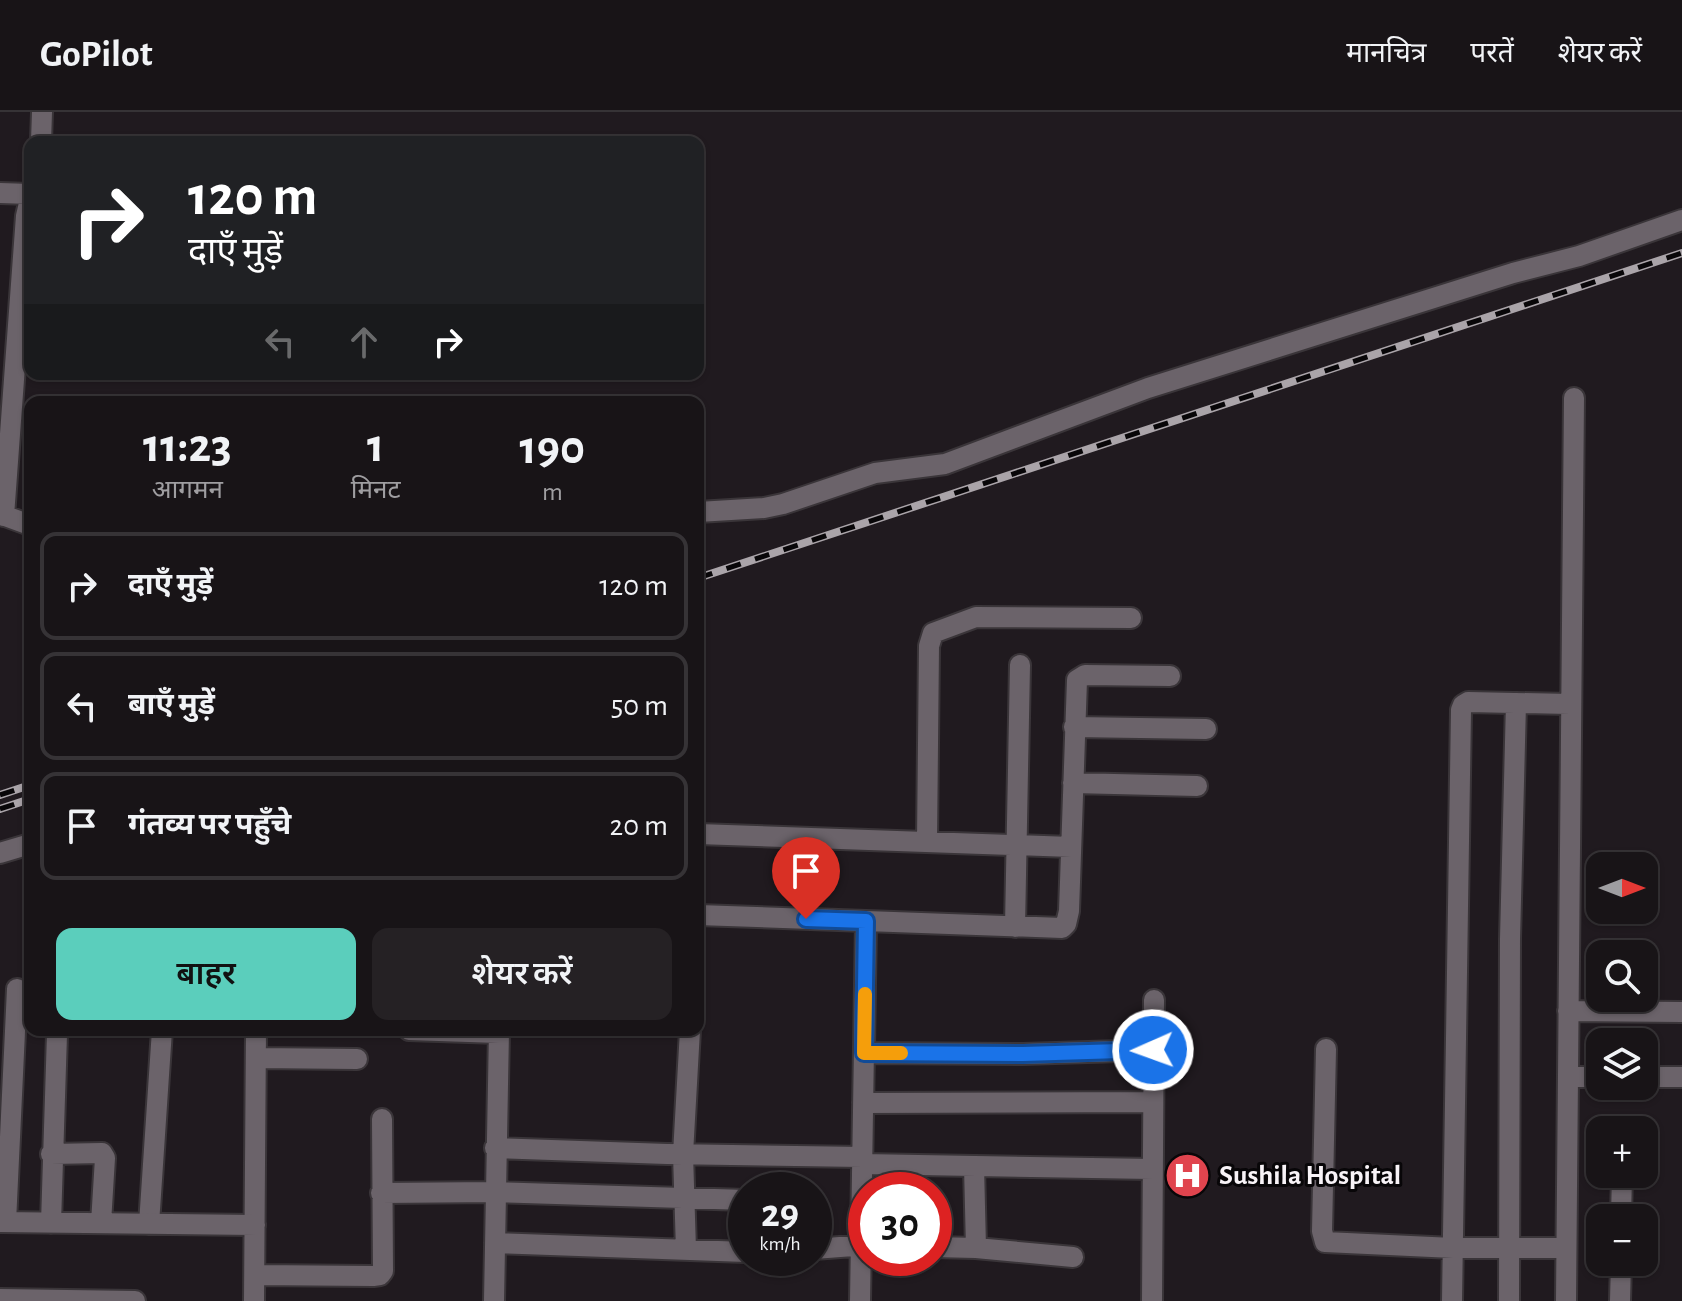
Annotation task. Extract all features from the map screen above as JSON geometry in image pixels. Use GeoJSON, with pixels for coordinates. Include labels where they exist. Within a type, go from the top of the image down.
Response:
{"type":"FeatureCollection","features":[{"type":"Feature","properties":{"kind":"street"},"geometry":{"type":"LineString","coordinates":[[41,136],[42,112]]}},
{"type":"Feature","properties":{"kind":"street"},"geometry":{"type":"LineString","coordinates":[[0,193],[24,195]]}},
{"type":"Feature","properties":{"kind":"street"},"geometry":{"type":"LineString","coordinates":[[704,512],[764,508],[875,473],[959,459],[1148,388],[1513,273],[1579,256],[1682,220]]}},
{"type":"Feature","properties":{"kind":"street"},"geometry":{"type":"LineString","coordinates":[[24,229],[10,318],[2,515],[24,523]]}},
{"type":"Feature","properties":{"kind":"street"},"geometry":{"type":"LineString","coordinates":[[1566,1301],[1574,398]]}},
{"type":"Feature","properties":{"kind":"street"},"geometry":{"type":"LineString","coordinates":[[927,842],[929,646],[933,633],[976,617],[1131,618]]}},
{"type":"Feature","properties":{"kind":"street"},"geometry":{"type":"LineString","coordinates":[[1015,927],[1020,665]]}},
{"type":"Feature","properties":{"kind":"street"},"geometry":{"type":"LineString","coordinates":[[704,915],[1056,929],[1066,924],[1069,911],[1075,687],[1081,676],[1170,676]]}},
{"type":"Feature","properties":{"kind":"street"},"geometry":{"type":"LineString","coordinates":[[1452,1301],[1461,710],[1468,702],[1570,704]]}},
{"type":"Feature","properties":{"kind":"street"},"geometry":{"type":"LineString","coordinates":[[1509,1301],[1510,939],[1516,703]]}},
{"type":"Feature","properties":{"kind":"street"},"geometry":{"type":"LineString","coordinates":[[1074,727],[1206,729]]}},
{"type":"Feature","properties":{"kind":"street"},"geometry":{"type":"LineString","coordinates":[[1073,783],[1197,786]]}},
{"type":"Feature","properties":{"kind":"street"},"geometry":{"type":"LineString","coordinates":[[704,834],[1071,847]]}},
{"type":"Feature","properties":{"kind":"street"},"geometry":{"type":"LineString","coordinates":[[0,853],[24,846]]}},
{"type":"Feature","properties":{"kind":"street"},"geometry":{"type":"LineString","coordinates":[[862,1172],[866,921]]}},
{"type":"Feature","properties":{"kind":"street"},"geometry":{"type":"LineString","coordinates":[[17,989],[3,1222],[255,1225]]}},
{"type":"Feature","properties":{"kind":"street"},"geometry":{"type":"LineString","coordinates":[[1152,1301],[1154,1000]]}},
{"type":"Feature","properties":{"kind":"street"},"geometry":{"type":"LineString","coordinates":[[1568,1011],[1682,1012]]}},
{"type":"Feature","properties":{"kind":"street"},"geometry":{"type":"LineString","coordinates":[[51,1223],[57,1036]]}},
{"type":"Feature","properties":{"kind":"street"},"geometry":{"type":"LineString","coordinates":[[149,1224],[162,1036]]}},
{"type":"Feature","properties":{"kind":"street"},"geometry":{"type":"LineString","coordinates":[[254,1301],[256,1036]]}},
{"type":"Feature","properties":{"kind":"street"},"geometry":{"type":"LineString","coordinates":[[494,1301],[499,1036]]}},
{"type":"Feature","properties":{"kind":"street"},"geometry":{"type":"LineString","coordinates":[[686,1250],[683,1154],[690,1036]]}},
{"type":"Feature","properties":{"kind":"street"},"geometry":{"type":"LineString","coordinates":[[1326,1049],[1322,1238],[1325,1242],[1453,1248],[1566,1248]]}},
{"type":"Feature","properties":{"kind":"street"},"geometry":{"type":"LineString","coordinates":[[864,1053],[1023,1054],[1153,1050]]}},
{"type":"Feature","properties":{"kind":"street"},"geometry":{"type":"LineString","coordinates":[[256,1058],[357,1059]]}},
{"type":"Feature","properties":{"kind":"street"},"geometry":{"type":"LineString","coordinates":[[1568,1077],[1586,1077]]}},
{"type":"Feature","properties":{"kind":"street"},"geometry":{"type":"LineString","coordinates":[[1658,1077],[1682,1077]]}},
{"type":"Feature","properties":{"kind":"street"},"geometry":{"type":"LineString","coordinates":[[863,1103],[1153,1102]]}},
{"type":"Feature","properties":{"kind":"street"},"geometry":{"type":"LineString","coordinates":[[255,1275],[380,1275],[384,1265],[382,1119]]}},
{"type":"Feature","properties":{"kind":"street"},"geometry":{"type":"LineString","coordinates":[[495,1148],[974,1166],[1152,1169]]}},
{"type":"Feature","properties":{"kind":"street"},"geometry":{"type":"LineString","coordinates":[[51,1154],[102,1153],[105,1158],[101,1223]]}},
{"type":"Feature","properties":{"kind":"street"},"geometry":{"type":"LineString","coordinates":[[974,1166],[976,1248]]}},
{"type":"Feature","properties":{"kind":"street"},"geometry":{"type":"LineString","coordinates":[[381,1193],[495,1192],[728,1200]]}},
{"type":"Feature","properties":{"kind":"street"},"geometry":{"type":"LineString","coordinates":[[495,1243],[728,1251]]}},
{"type":"Feature","properties":{"kind":"street"},"geometry":{"type":"LineString","coordinates":[[952,1247],[1073,1257]]}},
{"type":"Feature","properties":{"kind":"street"},"geometry":{"type":"LineString","coordinates":[[860,1301],[862,1276]]}},
{"type":"Feature","properties":{"kind":"street"},"geometry":{"type":"LineString","coordinates":[[1620,1301],[1621,1276]]}},
{"type":"Feature","properties":{"kind":"street"},"geometry":{"type":"LineString","coordinates":[[0,1299],[135,1301]]}},
{"type":"Feature","properties":{"kind":"railway"},"geometry":{"type":"LineString","coordinates":[[704,576],[1682,253]]}},
{"type":"Feature","properties":{"kind":"railway"},"geometry":{"type":"LineString","coordinates":[[0,795],[24,787]]}},
{"type":"Feature","properties":{"kind":"railway"},"geometry":{"type":"LineString","coordinates":[[0,809],[24,801]]}},
{"type":"Feature","properties":{"kind":"slow traffic"},"geometry":{"type":"LineString","coordinates":[[865,994],[864,1053],[901,1053]]}},
{"type":"Feature","properties":{"kind":"place","name":"Sushila Hospital"},"geometry":{"type":"Point","coordinates":[1188,1176]}},
{"type":"Feature","properties":{"kind":"route"},"geometry":{"type":"LineString","coordinates":[[806,919],[866,921],[864,1053],[1023,1054],[1153,1050]]}}]}
